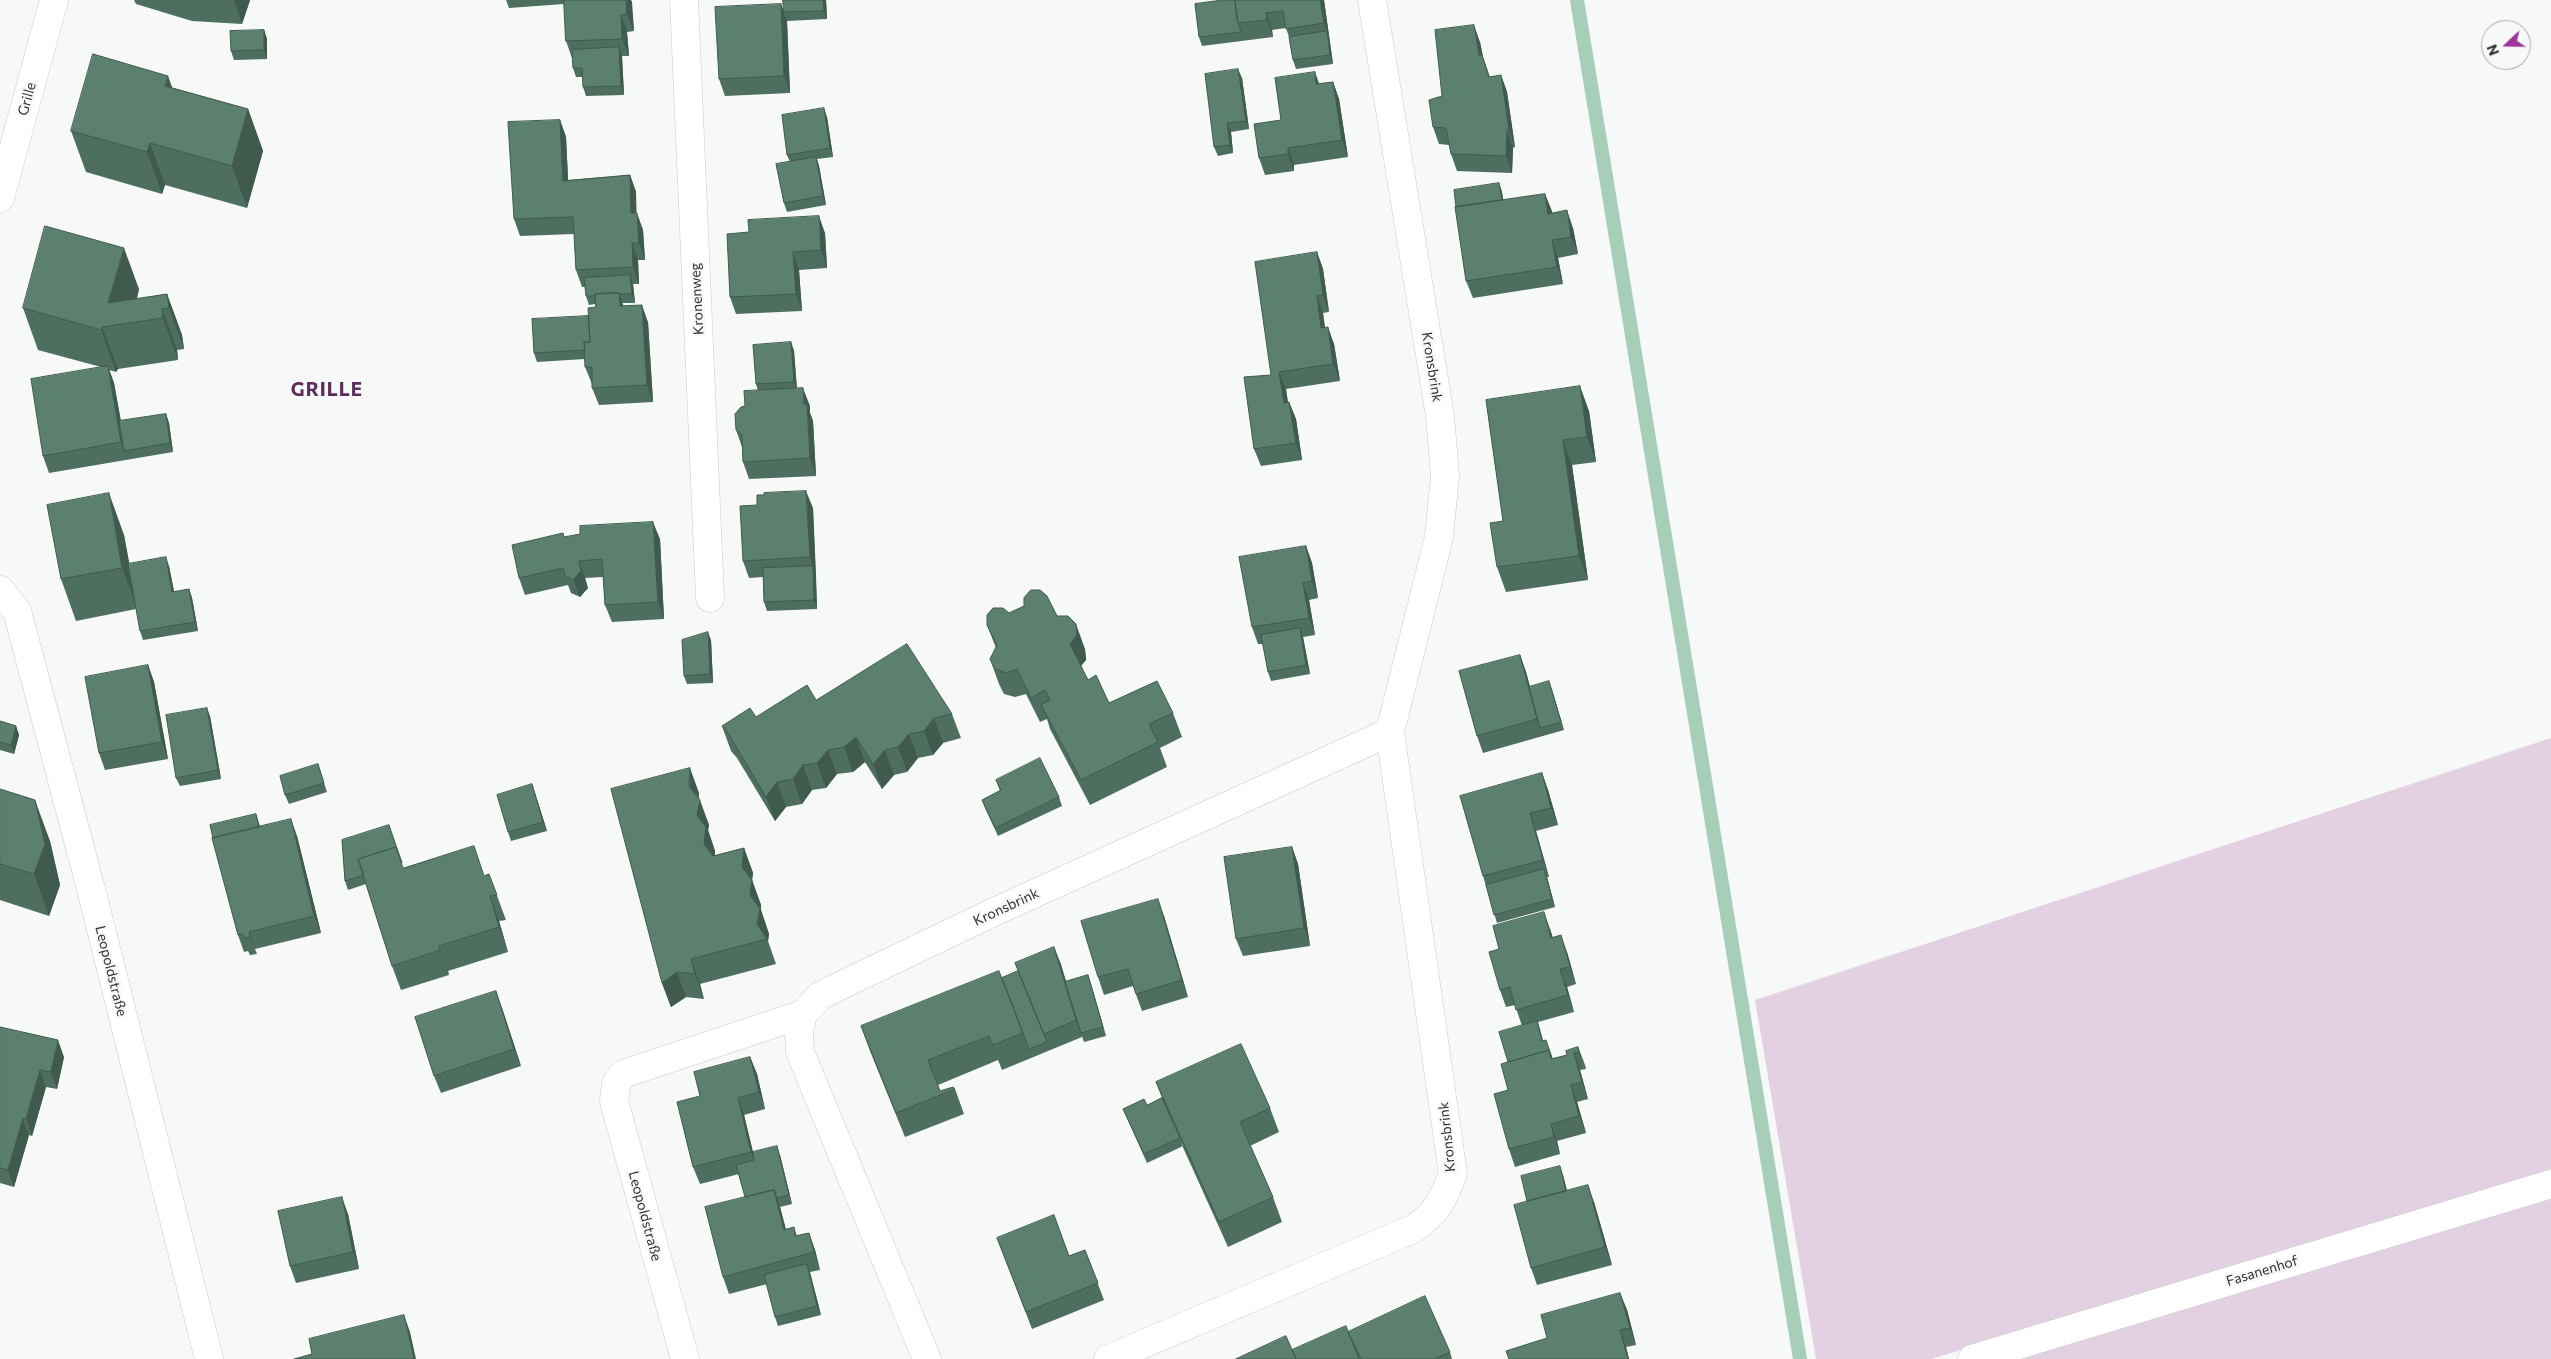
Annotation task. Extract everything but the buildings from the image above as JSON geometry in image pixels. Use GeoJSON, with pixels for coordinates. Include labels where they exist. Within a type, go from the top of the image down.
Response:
{"type":"FeatureCollection","features":[{"type":"Feature","properties":{"kind":"street","name":"Grille"},"geometry":{"type":"LineString","coordinates":[[0,198],[54,0]]}},
{"type":"Feature","properties":{"kind":"street","name":"Kronenweg"},"geometry":{"type":"LineString","coordinates":[[684,0],[710,598]]}},
{"type":"Feature","properties":{"kind":"street","name":"Kronsbrink"},"geometry":{"type":"LineString","coordinates":[[1108,1359],[1413,1229],[1430,1218],[1443,1200],[1453,1174],[1390,732],[1439,537],[1445,476],[1440,416],[1372,0]]}},
{"type":"Feature","properties":{"kind":"street","name":"Leopoldstraße"},"geometry":{"type":"LineString","coordinates":[[0,590],[17,611],[20,620],[91,889],[209,1359]]}},
{"type":"Feature","properties":{"kind":"street","name":"Kronsbrink"},"geometry":{"type":"LineString","coordinates":[[623,1074],[803,1014],[821,996],[838,987],[1005,907],[1390,732]]}},
{"type":"Feature","properties":{"kind":"street"},"geometry":{"type":"LineString","coordinates":[[803,1014],[799,1031],[800,1052],[927,1359]]}},
{"type":"Feature","properties":{"kind":"street","name":"Leopoldstraße"},"geometry":{"type":"LineString","coordinates":[[623,1074],[616,1084],[614,1101],[685,1359]]}},
{"type":"Feature","properties":{"kind":"street","name":"Fasanenhof"},"geometry":{"type":"LineString","coordinates":[[1972,1359],[2551,1184]]}},
{"type":"Feature","properties":{"kind":"shaded area"},"geometry":{"type":"Polygon","coordinates":[[[2551,738],[2551,1169],[1931,1359],[1816,1359],[1755,1000],[2551,738]]]}},
{"type":"Feature","properties":{"kind":"shaded area"},"geometry":{"type":"Polygon","coordinates":[[[2551,1198],[2551,1359],[2007,1359],[2551,1198]]]}},
{"type":"Feature","properties":{"kind":"waterway"},"geometry":{"type":"LineString","coordinates":[[1577,0],[1800,1359]]}},
{"type":"Feature","properties":{"kind":"district","name":"GRILLE"},"geometry":{"type":"Point","coordinates":[327,390]}}]}
